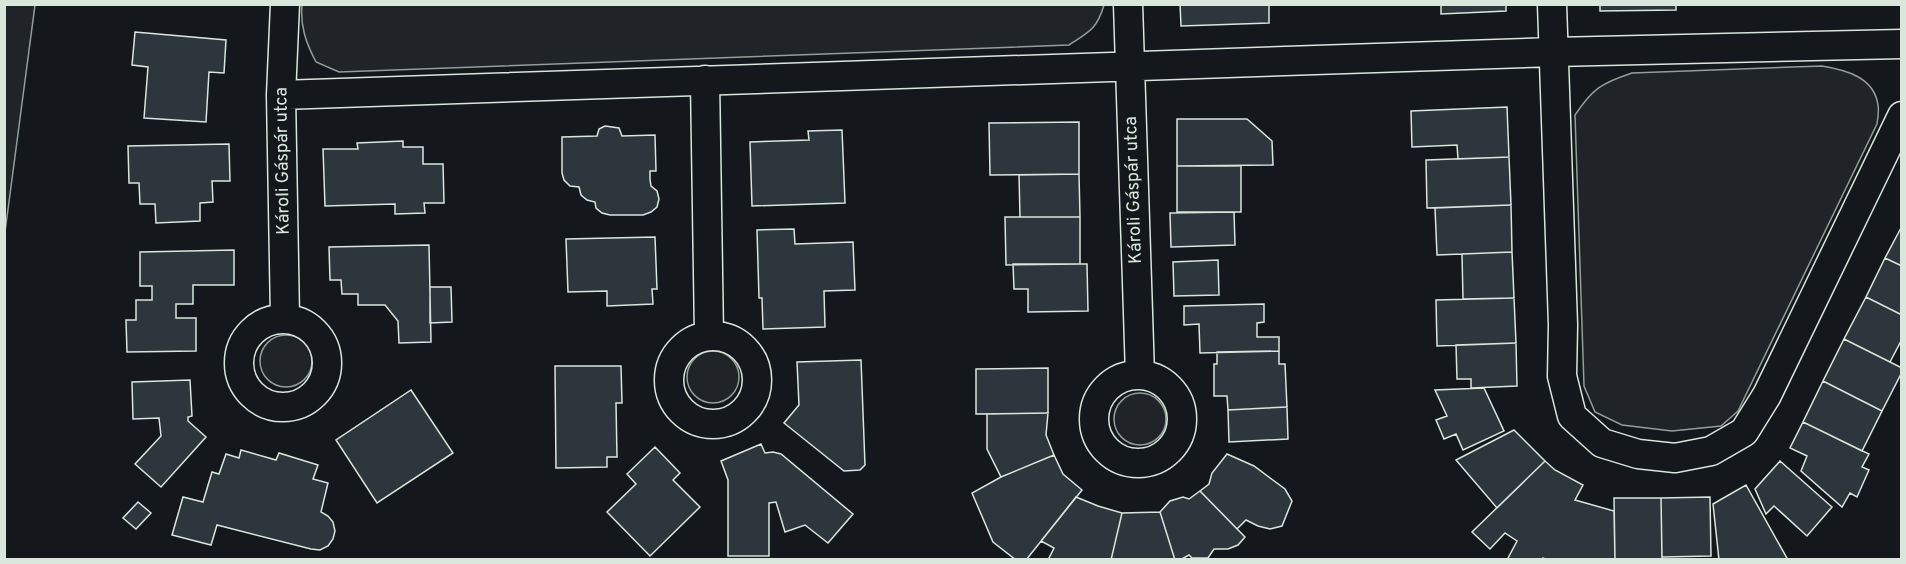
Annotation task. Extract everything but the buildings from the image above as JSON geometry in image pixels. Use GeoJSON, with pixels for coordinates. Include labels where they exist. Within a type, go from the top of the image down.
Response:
{"type":"FeatureCollection","features":[{"type":"Feature","properties":{"kind":"street","name":"Károli Gáspár utca"},"geometry":{"type":"LineString","coordinates":[[285,4],[281,95],[285,318]]}},
{"type":"Feature","properties":{"kind":"street","name":"Károli Gáspár utca"},"geometry":{"type":"LineString","coordinates":[[1128,4],[1140,375]]}},
{"type":"Feature","properties":{"kind":"street"},"geometry":{"type":"LineString","coordinates":[[1552,4],[1562,376],[1572,416],[1602,443],[1638,454],[1675,458],[1712,451],[1744,432],[1767,395],[1902,116]]}},
{"type":"Feature","properties":{"kind":"street"},"geometry":{"type":"LineString","coordinates":[[281,95],[1554,52],[1902,44]]}},
{"type":"Feature","properties":{"kind":"street"},"geometry":{"type":"LineString","coordinates":[[705,81],[709,336]]}},
{"type":"Feature","properties":{"kind":"shaded area"},"geometry":{"type":"Polygon","coordinates":[[[302,4],[1104,5],[1095,25],[1069,45],[339,72],[316,62],[304,34],[302,4]]]}},
{"type":"Feature","properties":{"kind":"shaded area"},"geometry":{"type":"Polygon","coordinates":[[[4,5],[35,5],[5,232],[4,5]]]}},
{"type":"Feature","properties":{"kind":"shaded area"},"geometry":{"type":"Polygon","coordinates":[[[1822,66],[1858,76],[1865,81],[1875,95],[1878,105],[1877,124],[1738,411],[1721,426],[1672,431],[1622,425],[1595,412],[1584,386],[1575,115],[1593,92],[1613,80],[1632,73],[1822,66]]]}},
{"type":"Feature","properties":{"kind":"shaded area"},"geometry":{"type":"Polygon","coordinates":[[[281,335],[291,335],[305,342],[312,361],[305,380],[291,387],[281,387],[271,383],[264,376],[260,366],[260,356],[264,346],[271,339],[281,335]]]}},
{"type":"Feature","properties":{"kind":"shaded area"},"geometry":{"type":"Polygon","coordinates":[[[708,351],[718,351],[732,358],[739,377],[732,396],[718,403],[708,403],[698,399],[691,392],[687,382],[687,372],[691,362],[698,355],[708,351]]]}},
{"type":"Feature","properties":{"kind":"shaded area"},"geometry":{"type":"Polygon","coordinates":[[[1135,393],[1145,393],[1159,400],[1166,419],[1159,438],[1145,445],[1135,445],[1125,441],[1118,434],[1114,424],[1114,414],[1118,404],[1125,397],[1135,393]]]}}]}
